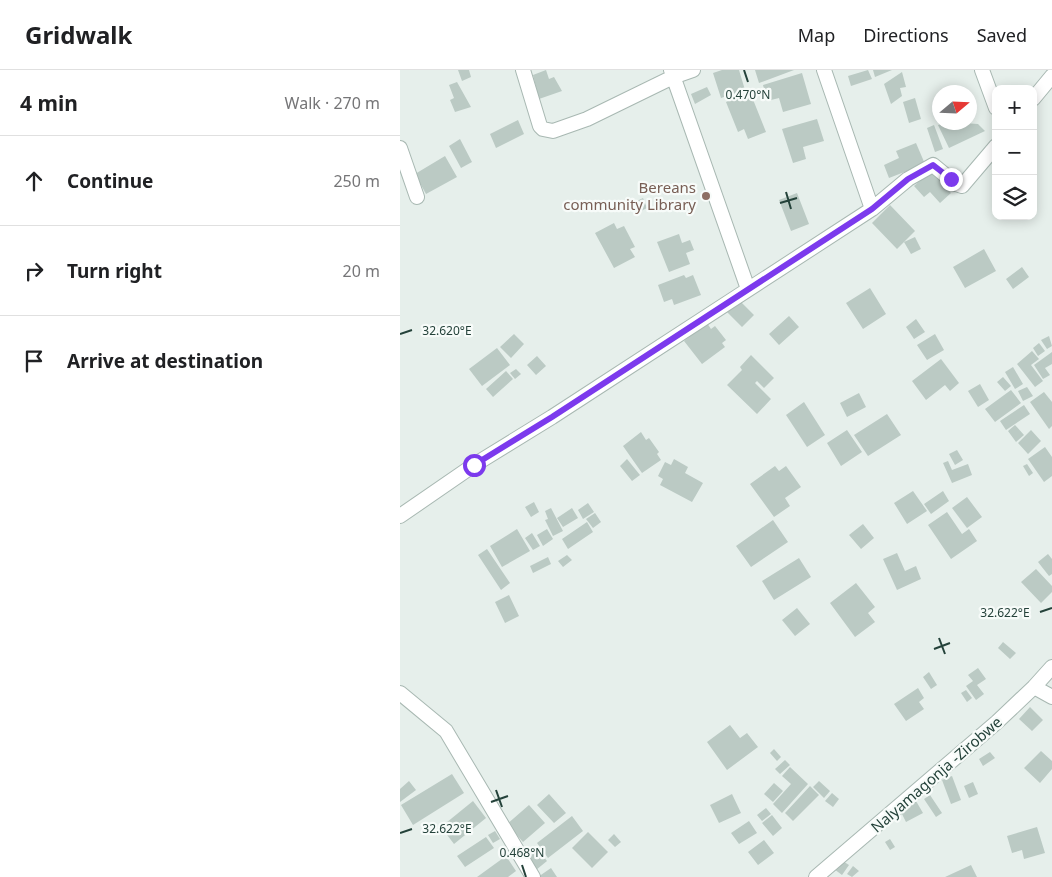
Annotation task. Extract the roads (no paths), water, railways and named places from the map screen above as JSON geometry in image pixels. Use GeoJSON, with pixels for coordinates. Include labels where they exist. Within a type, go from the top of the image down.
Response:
{"type":"FeatureCollection","features":[{"type":"Feature","properties":{"kind":"street"},"geometry":{"type":"LineString","coordinates":[[523,70],[540,126],[548,131],[587,119],[672,73],[693,70]]}},
{"type":"Feature","properties":{"kind":"street"},"geometry":{"type":"LineString","coordinates":[[824,70],[872,209]]}},
{"type":"Feature","properties":{"kind":"street"},"geometry":{"type":"LineString","coordinates":[[982,70],[992,97]]}},
{"type":"Feature","properties":{"kind":"street"},"geometry":{"type":"LineString","coordinates":[[672,73],[748,288]]}},
{"type":"Feature","properties":{"kind":"street"},"geometry":{"type":"LineString","coordinates":[[1037,95],[1052,76]]}},
{"type":"Feature","properties":{"kind":"street"},"geometry":{"type":"LineString","coordinates":[[400,148],[417,197]]}},
{"type":"Feature","properties":{"kind":"street"},"geometry":{"type":"LineString","coordinates":[[400,516],[474,465],[552,417],[872,209],[908,179],[933,165],[956,184],[962,186],[992,151]]}},
{"type":"Feature","properties":{"kind":"street","name":"Nalyamagonja -Zirobwe"},"geometry":{"type":"LineString","coordinates":[[816,877],[996,722],[1034,687],[1052,667]]}},
{"type":"Feature","properties":{"kind":"street"},"geometry":{"type":"LineString","coordinates":[[1034,687],[1052,696]]}},
{"type":"Feature","properties":{"kind":"street"},"geometry":{"type":"LineString","coordinates":[[400,694],[446,731],[533,877]]}},
{"type":"Feature","properties":{"kind":"place","name":"Bereans community Library"},"geometry":{"type":"Point","coordinates":[706,196]}}]}
